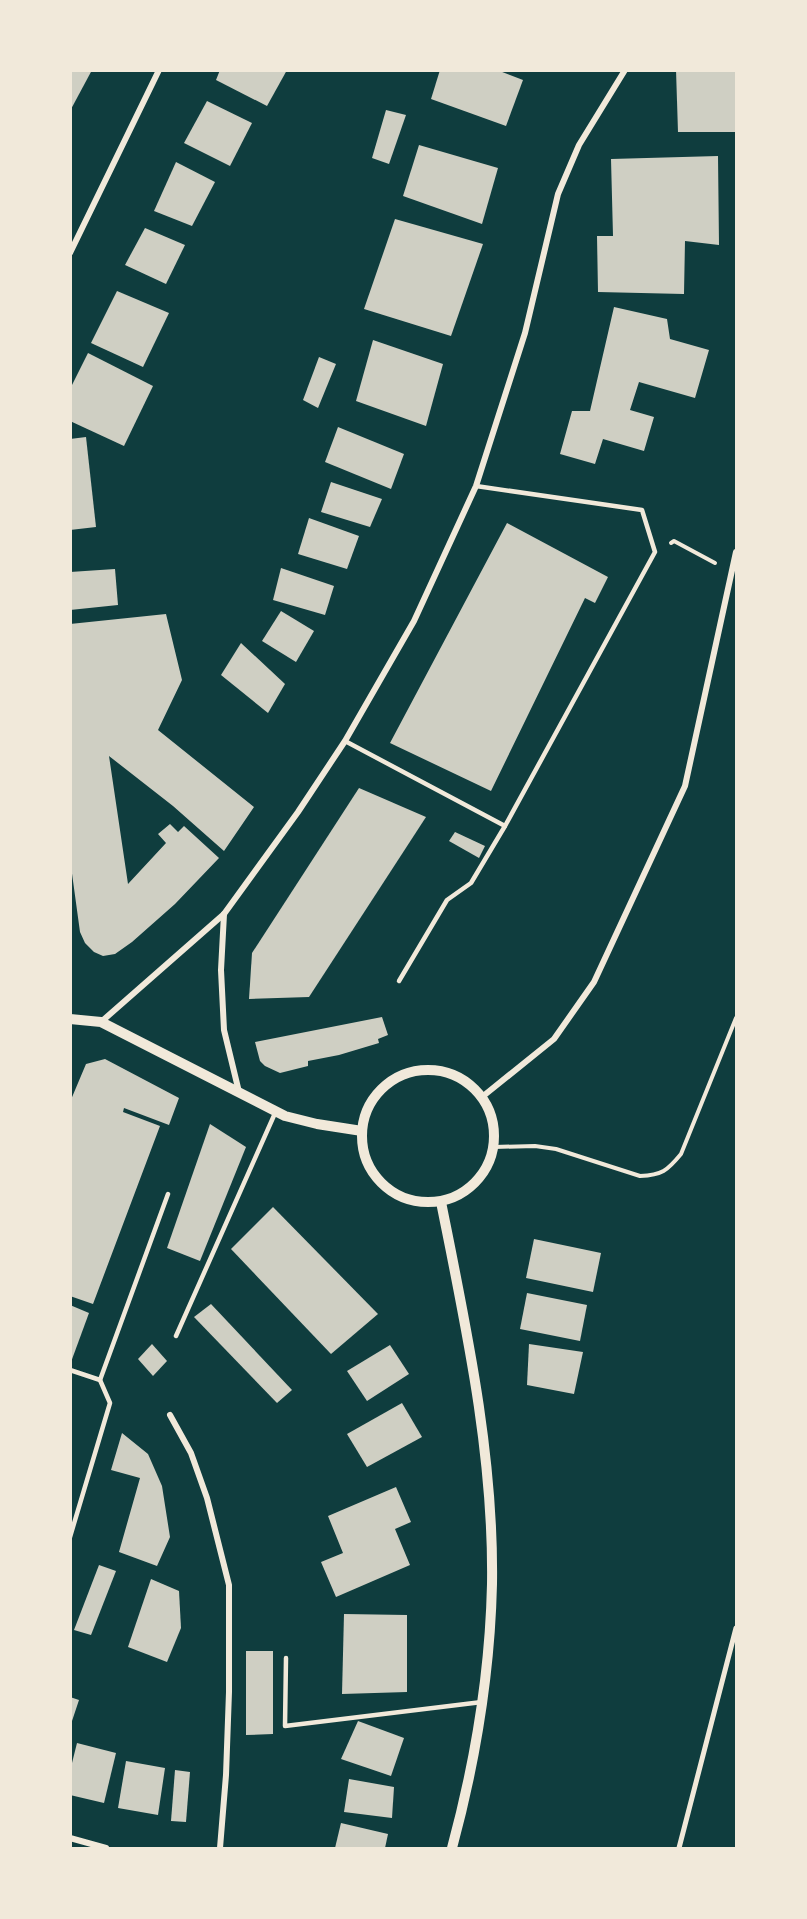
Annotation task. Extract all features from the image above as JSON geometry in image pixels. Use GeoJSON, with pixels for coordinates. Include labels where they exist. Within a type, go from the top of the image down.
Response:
{"type":"FeatureCollection","features":[{"type":"Feature","properties":{"kind":"street"},"geometry":{"type":"LineString","coordinates":[[70,253],[159,70]]}},
{"type":"Feature","properties":{"kind":"street"},"geometry":{"type":"LineString","coordinates":[[100,1022],[224,914],[298,812],[345,741],[414,621],[476,486],[525,333],[558,194],[579,145],[625,70]]}},
{"type":"Feature","properties":{"kind":"street"},"geometry":{"type":"LineString","coordinates":[[482,1097],[554,1039],[594,982],[685,786],[736,552]]}},
{"type":"Feature","properties":{"kind":"street"},"geometry":{"type":"LineString","coordinates":[[224,914],[221,970],[224,1030],[240,1094]]}},
{"type":"Feature","properties":{"kind":"street"},"geometry":{"type":"LineString","coordinates":[[70,1019],[100,1022],[276,1111],[317,1124],[362,1131]]}},
{"type":"Feature","properties":{"kind":"street"},"geometry":{"type":"LineString","coordinates":[[422,1070],[445,1072],[465,1081],[482,1097],[490,1112],[494,1129],[494,1147],[488,1166],[476,1183],[460,1195],[441,1202],[421,1202],[401,1197],[384,1186],[371,1170],[364,1151],[362,1131],[368,1109],[381,1090],[400,1076],[422,1070]]}},
{"type":"Feature","properties":{"kind":"street"},"geometry":{"type":"LineString","coordinates":[[441,1202],[462,1304],[477,1394],[490,1510],[492,1583],[489,1642],[482,1702],[452,1848]]}},
{"type":"Feature","properties":{"kind":"street"},"geometry":{"type":"LineString","coordinates":[[170,1415],[191,1453],[207,1498],[229,1585],[229,1692],[220,1848]]}},
{"type":"Feature","properties":{"kind":"street"},"geometry":{"type":"LineString","coordinates":[[679,1848],[736,1628]]}},
{"type":"Feature","properties":{"kind":"street"},"geometry":{"type":"LineString","coordinates":[[70,1838],[106,1848]]}},
{"type":"Feature","properties":{"kind":"lane"},"geometry":{"type":"LineString","coordinates":[[399,981],[447,900],[471,883],[505,826],[655,552],[642,510],[476,486]]}},
{"type":"Feature","properties":{"kind":"lane"},"geometry":{"type":"LineString","coordinates":[[345,741],[505,826]]}},
{"type":"Feature","properties":{"kind":"lane"},"geometry":{"type":"LineString","coordinates":[[176,1336],[276,1111]]}},
{"type":"Feature","properties":{"kind":"lane"},"geometry":{"type":"LineString","coordinates":[[70,1538],[110,1403],[100,1380],[168,1194]]}},
{"type":"Feature","properties":{"kind":"lane"},"geometry":{"type":"LineString","coordinates":[[70,1370],[100,1380]]}},
{"type":"Feature","properties":{"kind":"lane"},"geometry":{"type":"LineString","coordinates":[[286,1658],[285,1726],[482,1702]]}},
{"type":"Feature","properties":{"kind":"path"},"geometry":{"type":"LineString","coordinates":[[655,552],[674,542],[732,572]]}},
{"type":"Feature","properties":{"kind":"path"},"geometry":{"type":"LineString","coordinates":[[494,1147],[535,1146],[556,1149],[640,1176],[654,1175],[668,1170],[681,1154],[736,1018]]}},
{"type":"Feature","properties":{"kind":"building"},"geometry":{"type":"Polygon","coordinates":[[[70,70],[92,70],[70,111],[70,70]]]}},
{"type":"Feature","properties":{"kind":"building"},"geometry":{"type":"Polygon","coordinates":[[[220,70],[287,70],[267,106],[216,80],[220,70]]]}},
{"type":"Feature","properties":{"kind":"building"},"geometry":{"type":"Polygon","coordinates":[[[440,70],[497,70],[523,80],[506,126],[431,99],[440,70]]]}},
{"type":"Feature","properties":{"kind":"building"},"geometry":{"type":"Polygon","coordinates":[[[676,70],[736,70],[736,132],[678,132],[676,70]]]}},
{"type":"Feature","properties":{"kind":"building"},"geometry":{"type":"Polygon","coordinates":[[[207,101],[252,123],[230,166],[184,143],[207,101]]]}},
{"type":"Feature","properties":{"kind":"building"},"geometry":{"type":"Polygon","coordinates":[[[386,110],[406,115],[389,164],[372,158],[386,110]]]}},
{"type":"Feature","properties":{"kind":"building"},"geometry":{"type":"Polygon","coordinates":[[[419,145],[498,168],[482,224],[403,196],[419,145]]]}},
{"type":"Feature","properties":{"kind":"building"},"geometry":{"type":"Polygon","coordinates":[[[718,156],[719,245],[685,241],[684,294],[598,292],[597,236],[613,236],[611,159],[718,156]]]}},
{"type":"Feature","properties":{"kind":"building"},"geometry":{"type":"Polygon","coordinates":[[[176,162],[215,182],[192,226],[154,211],[176,162]]]}},
{"type":"Feature","properties":{"kind":"building"},"geometry":{"type":"Polygon","coordinates":[[[395,219],[483,244],[451,336],[364,309],[395,219]]]}},
{"type":"Feature","properties":{"kind":"building"},"geometry":{"type":"Polygon","coordinates":[[[145,228],[185,245],[166,284],[125,265],[145,228]]]}},
{"type":"Feature","properties":{"kind":"building"},"geometry":{"type":"Polygon","coordinates":[[[117,291],[169,313],[143,367],[91,343],[117,291]]]}},
{"type":"Feature","properties":{"kind":"building"},"geometry":{"type":"Polygon","coordinates":[[[614,307],[667,319],[670,339],[709,350],[695,398],[639,382],[630,410],[654,417],[644,451],[603,439],[595,464],[560,454],[572,411],[590,411],[614,307]]]}},
{"type":"Feature","properties":{"kind":"building"},"geometry":{"type":"Polygon","coordinates":[[[373,340],[443,364],[426,426],[356,401],[373,340]]]}},
{"type":"Feature","properties":{"kind":"building"},"geometry":{"type":"Polygon","coordinates":[[[88,353],[153,386],[124,446],[70,421],[70,389],[88,353]]]}},
{"type":"Feature","properties":{"kind":"building"},"geometry":{"type":"Polygon","coordinates":[[[319,357],[336,364],[318,408],[303,400],[319,357]]]}},
{"type":"Feature","properties":{"kind":"building"},"geometry":{"type":"Polygon","coordinates":[[[338,427],[404,454],[391,489],[325,462],[338,427]]]}},
{"type":"Feature","properties":{"kind":"building"},"geometry":{"type":"Polygon","coordinates":[[[86,437],[96,527],[70,530],[70,439],[86,437]]]}},
{"type":"Feature","properties":{"kind":"building"},"geometry":{"type":"Polygon","coordinates":[[[331,482],[382,499],[370,527],[321,512],[331,482]]]}},
{"type":"Feature","properties":{"kind":"building"},"geometry":{"type":"Polygon","coordinates":[[[309,518],[359,536],[347,569],[298,554],[309,518]]]}},
{"type":"Feature","properties":{"kind":"building"},"geometry":{"type":"Polygon","coordinates":[[[507,523],[608,577],[595,603],[585,598],[491,791],[390,743],[507,523]]]}},
{"type":"Feature","properties":{"kind":"building"},"geometry":{"type":"Polygon","coordinates":[[[281,568],[334,586],[325,615],[273,600],[281,568]]]}},
{"type":"Feature","properties":{"kind":"building"},"geometry":{"type":"Polygon","coordinates":[[[115,569],[118,605],[70,610],[70,572],[115,569]]]}},
{"type":"Feature","properties":{"kind":"building"},"geometry":{"type":"Polygon","coordinates":[[[281,611],[314,631],[296,662],[262,641],[281,611]]]}},
{"type":"Feature","properties":{"kind":"building"},"geometry":{"type":"Polygon","coordinates":[[[166,614],[182,680],[158,730],[254,807],[224,851],[173,806],[109,756],[128,884],[166,843],[158,834],[170,824],[178,832],[184,826],[219,858],[175,904],[132,942],[115,954],[103,956],[94,952],[85,943],[80,932],[70,859],[70,624],[166,614]]]}},
{"type":"Feature","properties":{"kind":"building"},"geometry":{"type":"Polygon","coordinates":[[[241,643],[285,684],[268,713],[221,675],[241,643]]]}},
{"type":"Feature","properties":{"kind":"building"},"geometry":{"type":"Polygon","coordinates":[[[359,788],[426,817],[309,997],[249,999],[252,953],[359,788]]]}},
{"type":"Feature","properties":{"kind":"building"},"geometry":{"type":"Polygon","coordinates":[[[455,832],[485,846],[479,858],[449,841],[455,832]]]}},
{"type":"Feature","properties":{"kind":"building"},"geometry":{"type":"Polygon","coordinates":[[[382,1017],[388,1035],[378,1039],[379,1043],[339,1055],[308,1061],[308,1066],[280,1073],[260,1061],[255,1042],[382,1017]]]}},
{"type":"Feature","properties":{"kind":"building"},"geometry":{"type":"Polygon","coordinates":[[[105,1059],[179,1098],[169,1125],[124,1108],[123,1112],[160,1126],[93,1304],[70,1296],[70,1102],[86,1064],[105,1059]]]}},
{"type":"Feature","properties":{"kind":"building"},"geometry":{"type":"Polygon","coordinates":[[[210,1124],[246,1147],[200,1261],[167,1248],[210,1124]]]}},
{"type":"Feature","properties":{"kind":"building"},"geometry":{"type":"Polygon","coordinates":[[[273,1207],[378,1314],[331,1354],[231,1249],[273,1207]]]}},
{"type":"Feature","properties":{"kind":"building"},"geometry":{"type":"Polygon","coordinates":[[[534,1239],[601,1253],[593,1292],[526,1278],[534,1239]]]}},
{"type":"Feature","properties":{"kind":"building"},"geometry":{"type":"Polygon","coordinates":[[[527,1293],[587,1305],[580,1341],[520,1329],[527,1293]]]}},
{"type":"Feature","properties":{"kind":"building"},"geometry":{"type":"Polygon","coordinates":[[[211,1304],[292,1390],[277,1403],[194,1317],[211,1304]]]}},
{"type":"Feature","properties":{"kind":"building"},"geometry":{"type":"Polygon","coordinates":[[[70,1305],[89,1313],[71,1362],[70,1362],[70,1305]]]}},
{"type":"Feature","properties":{"kind":"building"},"geometry":{"type":"Polygon","coordinates":[[[152,1344],[167,1361],[153,1376],[138,1359],[152,1344]]]}},
{"type":"Feature","properties":{"kind":"building"},"geometry":{"type":"Polygon","coordinates":[[[529,1344],[583,1352],[574,1394],[527,1385],[529,1344]]]}},
{"type":"Feature","properties":{"kind":"building"},"geometry":{"type":"Polygon","coordinates":[[[390,1345],[409,1374],[367,1401],[347,1371],[390,1345]]]}},
{"type":"Feature","properties":{"kind":"building"},"geometry":{"type":"Polygon","coordinates":[[[402,1403],[422,1437],[367,1467],[347,1434],[402,1403]]]}},
{"type":"Feature","properties":{"kind":"building"},"geometry":{"type":"Polygon","coordinates":[[[122,1433],[148,1454],[162,1486],[170,1537],[157,1566],[119,1552],[140,1478],[111,1470],[122,1433]]]}},
{"type":"Feature","properties":{"kind":"building"},"geometry":{"type":"Polygon","coordinates":[[[396,1487],[411,1522],[395,1529],[410,1565],[336,1597],[321,1562],[343,1553],[328,1516],[396,1487]]]}},
{"type":"Feature","properties":{"kind":"building"},"geometry":{"type":"Polygon","coordinates":[[[99,1565],[116,1571],[91,1635],[74,1630],[99,1565]]]}},
{"type":"Feature","properties":{"kind":"building"},"geometry":{"type":"Polygon","coordinates":[[[151,1579],[179,1591],[181,1628],[167,1662],[128,1647],[151,1579]]]}},
{"type":"Feature","properties":{"kind":"building"},"geometry":{"type":"Polygon","coordinates":[[[344,1614],[407,1615],[407,1692],[342,1694],[344,1614]]]}},
{"type":"Feature","properties":{"kind":"building"},"geometry":{"type":"Polygon","coordinates":[[[246,1651],[273,1651],[273,1734],[246,1735],[246,1651]]]}},
{"type":"Feature","properties":{"kind":"building"},"geometry":{"type":"Polygon","coordinates":[[[70,1697],[79,1700],[71,1724],[70,1724],[70,1697]]]}},
{"type":"Feature","properties":{"kind":"building"},"geometry":{"type":"Polygon","coordinates":[[[358,1721],[404,1738],[391,1776],[341,1759],[358,1721]]]}},
{"type":"Feature","properties":{"kind":"building"},"geometry":{"type":"Polygon","coordinates":[[[77,1743],[116,1753],[104,1803],[70,1795],[70,1771],[77,1743]]]}},
{"type":"Feature","properties":{"kind":"building"},"geometry":{"type":"Polygon","coordinates":[[[126,1761],[165,1768],[158,1815],[118,1808],[126,1761]]]}},
{"type":"Feature","properties":{"kind":"building"},"geometry":{"type":"Polygon","coordinates":[[[175,1770],[190,1772],[186,1822],[171,1821],[175,1770]]]}},
{"type":"Feature","properties":{"kind":"building"},"geometry":{"type":"Polygon","coordinates":[[[349,1779],[394,1787],[392,1818],[344,1812],[349,1779]]]}},
{"type":"Feature","properties":{"kind":"building"},"geometry":{"type":"Polygon","coordinates":[[[341,1823],[388,1834],[385,1848],[335,1848],[341,1823]]]}}]}
